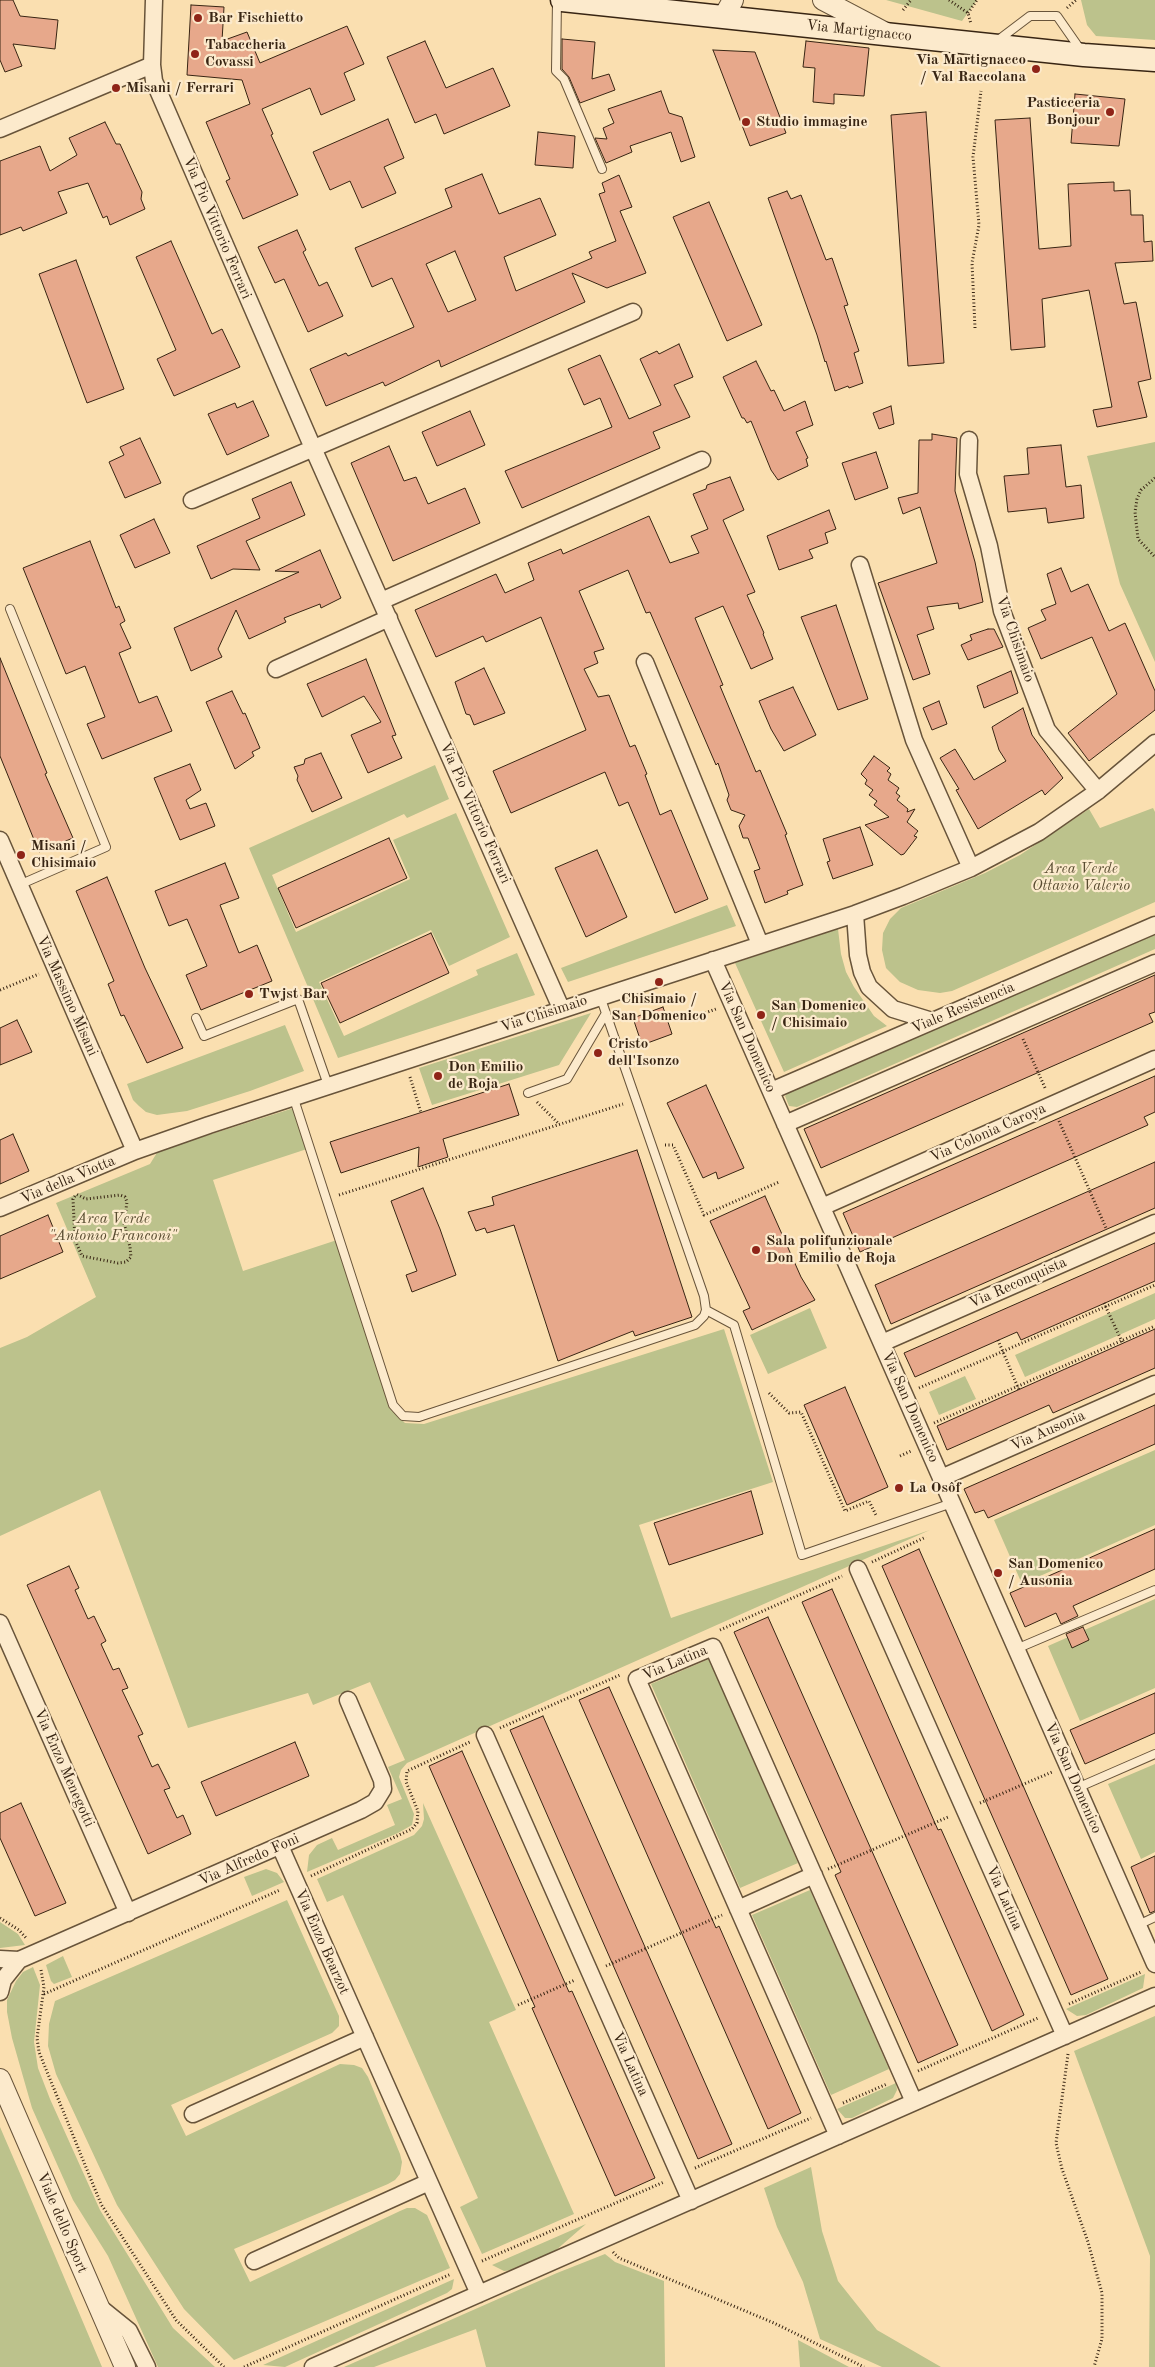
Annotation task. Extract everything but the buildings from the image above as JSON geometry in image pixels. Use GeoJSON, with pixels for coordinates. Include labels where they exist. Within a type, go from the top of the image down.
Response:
{"type":"FeatureCollection","features":[{"type":"Feature","properties":{"kind":"main road","name":"Via Martignacco"},"geometry":{"type":"LineString","coordinates":[[562,0],[721,8],[888,34],[991,46],[1155,60]]}},
{"type":"Feature","properties":{"kind":"street","name":"Via Pio Vittorio Ferrari"},"geometry":{"type":"LineString","coordinates":[[154,0],[152,65],[154,81],[313,448],[561,1008]]}},
{"type":"Feature","properties":{"kind":"street"},"geometry":{"type":"LineString","coordinates":[[823,0],[888,34]]}},
{"type":"Feature","properties":{"kind":"street"},"geometry":{"type":"LineString","coordinates":[[0,129],[152,65]]}},
{"type":"Feature","properties":{"kind":"street"},"geometry":{"type":"LineString","coordinates":[[192,500],[633,312]]}},
{"type":"Feature","properties":{"kind":"street","name":"Via Chisimaio"},"geometry":{"type":"LineString","coordinates":[[969,440],[968,474],[989,546],[1002,611],[1047,730],[1098,791]]}},
{"type":"Feature","properties":{"kind":"street"},"geometry":{"type":"LineString","coordinates":[[381,602],[702,460]]}},
{"type":"Feature","properties":{"kind":"street"},"geometry":{"type":"LineString","coordinates":[[860,565],[895,686],[914,740],[933,787],[971,868]]}},
{"type":"Feature","properties":{"kind":"street"},"geometry":{"type":"LineString","coordinates":[[276,668],[389,618]]}},
{"type":"Feature","properties":{"kind":"street"},"geometry":{"type":"LineString","coordinates":[[645,662],[760,944]]}},
{"type":"Feature","properties":{"kind":"street","name":"Via Chisimaio"},"geometry":{"type":"LineString","coordinates":[[135,1151],[293,1096],[855,914],[971,868],[1039,832],[1098,791],[1155,743]]}},
{"type":"Feature","properties":{"kind":"street","name":"Via Massimo Misani"},"geometry":{"type":"LineString","coordinates":[[0,840],[135,1151]]}},
{"type":"Feature","properties":{"kind":"street"},"geometry":{"type":"LineString","coordinates":[[855,914],[858,955],[862,972],[869,987],[893,1009],[932,1021]]}},
{"type":"Feature","properties":{"kind":"street","name":"Viale Resistencia"},"geometry":{"type":"LineString","coordinates":[[771,1091],[1155,925]]}},
{"type":"Feature","properties":{"kind":"street","name":"Via San Domenico"},"geometry":{"type":"LineString","coordinates":[[713,960],[1138,1925],[1149,1968]]}},
{"type":"Feature","properties":{"kind":"street"},"geometry":{"type":"LineString","coordinates":[[785,1124],[1155,963]]}},
{"type":"Feature","properties":{"kind":"street","name":"Via Colonia Caroya"},"geometry":{"type":"LineString","coordinates":[[822,1207],[1155,1059]]}},
{"type":"Feature","properties":{"kind":"street","name":"Via della Viotta"},"geometry":{"type":"LineString","coordinates":[[0,1208],[73,1187],[135,1151]]}},
{"type":"Feature","properties":{"kind":"street","name":"Via Reconquista"},"geometry":{"type":"LineString","coordinates":[[882,1343],[1155,1223]]}},
{"type":"Feature","properties":{"kind":"street","name":"Via Ausonia"},"geometry":{"type":"LineString","coordinates":[[941,1478],[1155,1384]]}},
{"type":"Feature","properties":{"kind":"street","name":"Via Latina"},"geometry":{"type":"LineString","coordinates":[[858,1569],[1065,2036]]}},
{"type":"Feature","properties":{"kind":"street","name":"Via Enzo Menegotti"},"geometry":{"type":"LineString","coordinates":[[0,1624],[128,1913]]}},
{"type":"Feature","properties":{"kind":"street","name":"Via Latina"},"geometry":{"type":"LineString","coordinates":[[838,2136],[637,1679],[713,1647],[914,2102]]}},
{"type":"Feature","properties":{"kind":"street","name":"Via Alfredo Foni"},"geometry":{"type":"LineString","coordinates":[[0,1959],[19,1960],[369,1807],[380,1796],[383,1789],[382,1780],[348,1700]]}},
{"type":"Feature","properties":{"kind":"street","name":"Via Latina"},"geometry":{"type":"LineString","coordinates":[[485,1735],[691,2201]]}},
{"type":"Feature","properties":{"kind":"street","name":"Via Enzo Bearzot"},"geometry":{"type":"LineString","coordinates":[[280,1846],[479,2294]]}},
{"type":"Feature","properties":{"kind":"street"},"geometry":{"type":"LineString","coordinates":[[738,1908],[814,1875]]}},
{"type":"Feature","properties":{"kind":"street","name":"Via Alfredo Foni"},"geometry":{"type":"LineString","coordinates":[[1,1984],[19,1960]]}},
{"type":"Feature","properties":{"kind":"street"},"geometry":{"type":"LineString","coordinates":[[313,2367],[1155,1996]]}},
{"type":"Feature","properties":{"kind":"street"},"geometry":{"type":"LineString","coordinates":[[193,2114],[365,2037]]}},
{"type":"Feature","properties":{"kind":"street","name":"Viale dello Sport"},"geometry":{"type":"LineString","coordinates":[[0,2079],[96,2304],[125,2367]]}},
{"type":"Feature","properties":{"kind":"street"},"geometry":{"type":"LineString","coordinates":[[254,2261],[429,2182]]}},
{"type":"Feature","properties":{"kind":"street"},"geometry":{"type":"LineString","coordinates":[[96,2304],[129,2331],[148,2367]]}},
{"type":"Feature","properties":{"kind":"lane"},"geometry":{"type":"LineString","coordinates":[[557,0],[556,72],[564,79],[602,169]]}},
{"type":"Feature","properties":{"kind":"lane"},"geometry":{"type":"LineString","coordinates":[[991,46],[1030,16],[1057,16],[1084,55]]}},
{"type":"Feature","properties":{"kind":"lane"},"geometry":{"type":"LineString","coordinates":[[10,609],[106,847],[19,885]]}},
{"type":"Feature","properties":{"kind":"lane"},"geometry":{"type":"LineString","coordinates":[[293,1096],[393,1405],[399,1413],[407,1417],[419,1417],[695,1325],[700,1322],[706,1310],[704,1296],[600,996]]}},
{"type":"Feature","properties":{"kind":"lane"},"geometry":{"type":"LineString","coordinates":[[196,1018],[204,1036],[298,999],[328,1085]]}},
{"type":"Feature","properties":{"kind":"lane"},"geometry":{"type":"LineString","coordinates":[[528,1093],[566,1079],[606,1013]]}},
{"type":"Feature","properties":{"kind":"lane"},"geometry":{"type":"LineString","coordinates":[[706,1310],[734,1325],[802,1555],[952,1503]]}},
{"type":"Feature","properties":{"kind":"lane"},"geometry":{"type":"LineString","coordinates":[[1016,1649],[1155,1590]]}},
{"type":"Feature","properties":{"kind":"lane"},"geometry":{"type":"LineString","coordinates":[[1078,1788],[1155,1754]]}},
{"type":"Feature","properties":{"kind":"lane"},"geometry":{"type":"LineString","coordinates":[[1138,1925],[1155,1917]]}},
{"type":"Feature","properties":{"kind":"path"},"geometry":{"type":"LineString","coordinates":[[903,10],[911,0]]}},
{"type":"Feature","properties":{"kind":"path"},"geometry":{"type":"LineString","coordinates":[[948,0],[968,12],[972,27]]}},
{"type":"Feature","properties":{"kind":"path"},"geometry":{"type":"LineString","coordinates":[[968,12],[976,0]]}},
{"type":"Feature","properties":{"kind":"path"},"geometry":{"type":"LineString","coordinates":[[975,328],[972,262],[979,225],[973,157],[980,91]]}},
{"type":"Feature","properties":{"kind":"path"},"geometry":{"type":"LineString","coordinates":[[1155,478],[1141,490],[1137,499],[1136,512],[1138,539],[1155,557]]}},
{"type":"Feature","properties":{"kind":"path"},"geometry":{"type":"LineString","coordinates":[[0,990],[54,967]]}},
{"type":"Feature","properties":{"kind":"path"},"geometry":{"type":"LineString","coordinates":[[705,1013],[718,1007]]}},
{"type":"Feature","properties":{"kind":"path"},"geometry":{"type":"LineString","coordinates":[[1016,1023],[1048,1095]]}},
{"type":"Feature","properties":{"kind":"path"},"geometry":{"type":"LineString","coordinates":[[408,1071],[421,1113]]}},
{"type":"Feature","properties":{"kind":"path"},"geometry":{"type":"LineString","coordinates":[[528,1093],[559,1124]]}},
{"type":"Feature","properties":{"kind":"path"},"geometry":{"type":"LineString","coordinates":[[326,1199],[636,1100]]}},
{"type":"Feature","properties":{"kind":"path"},"geometry":{"type":"LineString","coordinates":[[1057,1115],[1112,1242]]}},
{"type":"Feature","properties":{"kind":"path"},"geometry":{"type":"LineString","coordinates":[[652,1144],[673,1145],[704,1216],[779,1182]]}},
{"type":"Feature","properties":{"kind":"path"},"geometry":{"type":"LineString","coordinates":[[73,1187],[86,1198],[120,1195],[125,1197],[127,1202],[124,1223],[130,1257],[126,1262],[118,1263],[82,1256],[75,1240],[73,1187]]}},
{"type":"Feature","properties":{"kind":"path"},"geometry":{"type":"LineString","coordinates":[[904,1394],[1003,1352],[1105,1305],[1155,1285]]}},
{"type":"Feature","properties":{"kind":"path"},"geometry":{"type":"LineString","coordinates":[[1105,1305],[1122,1342]]}},
{"type":"Feature","properties":{"kind":"path"},"geometry":{"type":"LineString","coordinates":[[920,1430],[1019,1388],[1155,1326]]}},
{"type":"Feature","properties":{"kind":"path"},"geometry":{"type":"LineString","coordinates":[[998,1340],[1019,1388]]}},
{"type":"Feature","properties":{"kind":"path"},"geometry":{"type":"LineString","coordinates":[[767,1390],[789,1413],[802,1412],[845,1511],[870,1501]]}},
{"type":"Feature","properties":{"kind":"path"},"geometry":{"type":"LineString","coordinates":[[867,1496],[881,1527]]}},
{"type":"Feature","properties":{"kind":"path"},"geometry":{"type":"LineString","coordinates":[[308,1878],[408,1832],[415,1826],[418,1811],[405,1779],[409,1769]]}},
{"type":"Feature","properties":{"kind":"path"},"geometry":{"type":"LineString","coordinates":[[972,1806],[1058,1769]]}},
{"type":"Feature","properties":{"kind":"path"},"geometry":{"type":"LineString","coordinates":[[814,1875],[948,1817]]}},
{"type":"Feature","properties":{"kind":"path"},"geometry":{"type":"LineString","coordinates":[[44,1994],[283,1889]]}},
{"type":"Feature","properties":{"kind":"path"},"geometry":{"type":"LineString","coordinates":[[601,1968],[738,1908]]}},
{"type":"Feature","properties":{"kind":"path"},"geometry":{"type":"LineString","coordinates":[[0,1918],[19,1930],[28,1940]]}},
{"type":"Feature","properties":{"kind":"path"},"geometry":{"type":"LineString","coordinates":[[38,1964],[44,1980],[44,1994],[37,2038],[41,2060],[101,2204],[176,2320],[224,2367]]}},
{"type":"Feature","properties":{"kind":"path"},"geometry":{"type":"LineString","coordinates":[[1065,2006],[1149,1968]]}},
{"type":"Feature","properties":{"kind":"path"},"geometry":{"type":"LineString","coordinates":[[518,2005],[575,1980]]}},
{"type":"Feature","properties":{"kind":"path"},"geometry":{"type":"LineString","coordinates":[[918,2071],[1041,2016]]}},
{"type":"Feature","properties":{"kind":"path"},"geometry":{"type":"LineString","coordinates":[[1065,2036],[1067,2065],[1056,2143],[1062,2169],[1085,2234],[1102,2293],[1102,2339],[1094,2367]]}},
{"type":"Feature","properties":{"kind":"path"},"geometry":{"type":"LineString","coordinates":[[836,2106],[895,2080]]}},
{"type":"Feature","properties":{"kind":"path"},"geometry":{"type":"LineString","coordinates":[[693,2169],[818,2114]]}},
{"type":"Feature","properties":{"kind":"path"},"geometry":{"type":"LineString","coordinates":[[486,2259],[669,2180]]}},
{"type":"Feature","properties":{"kind":"path"},"geometry":{"type":"LineString","coordinates":[[619,2258],[774,2323],[864,2367]]}},
{"type":"Feature","properties":{"kind":"path"},"geometry":{"type":"LineString","coordinates":[[247,2366],[454,2272]]}},
{"type":"Feature","properties":{"kind":"green space"},"geometry":{"type":"Polygon","coordinates":[[[886,0],[977,0],[962,21],[886,0]]]}},
{"type":"Feature","properties":{"kind":"green space"},"geometry":{"type":"Polygon","coordinates":[[[1081,0],[1155,0],[1155,40],[1096,36],[1087,25],[1081,0]]]}},
{"type":"Feature","properties":{"kind":"green space"},"geometry":{"type":"Polygon","coordinates":[[[1155,442],[1155,662],[1120,584],[1087,456],[1155,442]]]}},
{"type":"Feature","properties":{"kind":"green space"},"geometry":{"type":"Polygon","coordinates":[[[435,765],[449,799],[407,818],[404,814],[272,875],[296,932],[410,879],[393,840],[456,813],[510,937],[449,966],[431,930],[319,982],[344,1036],[478,975],[476,970],[517,953],[535,995],[338,1058],[249,848],[435,765]]]}},
{"type":"Feature","properties":{"kind":"green space","name":"Area Verde Ottavio Valerio"},"geometry":{"type":"Polygon","coordinates":[[[1153,808],[1155,812],[1155,902],[952,991],[940,993],[918,990],[900,982],[886,968],[882,950],[883,933],[890,919],[901,908],[985,873],[1020,855],[1089,809],[1100,828],[1153,808]]]}},
{"type":"Feature","properties":{"kind":"green space"},"geometry":{"type":"Polygon","coordinates":[[[727,905],[736,926],[568,982],[561,968],[727,905]]]}},
{"type":"Feature","properties":{"kind":"green space"},"geometry":{"type":"Polygon","coordinates":[[[838,929],[841,954],[846,972],[874,1016],[887,1026],[784,1072],[735,963],[838,929]]]}},
{"type":"Feature","properties":{"kind":"green space"},"geometry":{"type":"Polygon","coordinates":[[[1155,930],[1155,949],[797,1107],[789,1106],[785,1096],[790,1091],[1155,930]]]}},
{"type":"Feature","properties":{"kind":"green space"},"geometry":{"type":"Polygon","coordinates":[[[591,1013],[559,1065],[432,1105],[419,1068],[591,1013]]]}},
{"type":"Feature","properties":{"kind":"green space"},"geometry":{"type":"Polygon","coordinates":[[[285,1025],[304,1071],[187,1111],[157,1115],[146,1112],[133,1100],[127,1084],[285,1025]]]}},
{"type":"Feature","properties":{"kind":"green space","name":"Area Verde \"Antonio Franconi\""},"geometry":{"type":"Polygon","coordinates":[[[297,1107],[310,1148],[213,1180],[243,1271],[340,1239],[396,1414],[405,1423],[424,1424],[724,1329],[773,1482],[639,1525],[671,1618],[930,1530],[407,1763],[401,1770],[399,1777],[414,1814],[412,1825],[398,1833],[307,1872],[309,1855],[317,1845],[332,1838],[338,1850],[395,1825],[387,1805],[402,1799],[388,1767],[405,1760],[370,1682],[313,1705],[308,1693],[188,1728],[100,1490],[0,1536],[0,1348],[27,1337],[96,1297],[56,1203],[150,1164],[158,1151],[297,1107]]]}},
{"type":"Feature","properties":{"kind":"green space"},"geometry":{"type":"Polygon","coordinates":[[[1155,1293],[1155,1319],[1025,1377],[1015,1355],[1155,1293]]]}},
{"type":"Feature","properties":{"kind":"green space"},"geometry":{"type":"Polygon","coordinates":[[[810,1308],[827,1348],[768,1374],[750,1335],[810,1308]]]}},
{"type":"Feature","properties":{"kind":"green space"},"geometry":{"type":"Polygon","coordinates":[[[965,1376],[976,1399],[939,1415],[929,1392],[965,1376]]]}},
{"type":"Feature","properties":{"kind":"green space"},"geometry":{"type":"Polygon","coordinates":[[[1155,1450],[1155,1525],[1022,1584],[994,1520],[1155,1450]]]}},
{"type":"Feature","properties":{"kind":"green space"},"geometry":{"type":"Polygon","coordinates":[[[1155,1599],[1155,1688],[1080,1721],[1048,1646],[1155,1599]]]}},
{"type":"Feature","properties":{"kind":"green space"},"geometry":{"type":"Polygon","coordinates":[[[709,1659],[798,1863],[740,1888],[651,1684],[709,1659]]]}},
{"type":"Feature","properties":{"kind":"green space"},"geometry":{"type":"Polygon","coordinates":[[[1155,1764],[1155,1852],[1141,1859],[1108,1784],[1155,1764]]]}},
{"type":"Feature","properties":{"kind":"green space"},"geometry":{"type":"Polygon","coordinates":[[[423,1803],[516,2010],[489,2022],[574,2214],[482,2254],[460,2207],[478,2198],[343,1895],[327,1902],[317,1879],[414,1835],[422,1826],[424,1819],[423,1803]]]}},
{"type":"Feature","properties":{"kind":"green space"},"geometry":{"type":"Polygon","coordinates":[[[266,1869],[277,1873],[284,1882],[252,1896],[244,1877],[266,1869]]]}},
{"type":"Feature","properties":{"kind":"green space"},"geometry":{"type":"Polygon","coordinates":[[[810,1890],[889,2069],[831,2095],[752,1915],[810,1890]]]}},
{"type":"Feature","properties":{"kind":"green space"},"geometry":{"type":"Polygon","coordinates":[[[287,1900],[339,2016],[339,2026],[332,2033],[171,2105],[186,2136],[340,2064],[354,2065],[362,2068],[368,2077],[402,2162],[400,2174],[388,2184],[234,2249],[250,2282],[400,2211],[407,2208],[415,2208],[427,2215],[450,2268],[234,2360],[184,2309],[117,2205],[56,2074],[48,2046],[49,2024],[55,2001],[287,1900]]]}},
{"type":"Feature","properties":{"kind":"green space"},"geometry":{"type":"Polygon","coordinates":[[[0,1922],[18,1934],[25,1945],[0,1948],[0,1922]]]}},
{"type":"Feature","properties":{"kind":"green space"},"geometry":{"type":"Polygon","coordinates":[[[63,1956],[72,1977],[54,1984],[51,1981],[46,1965],[63,1956]]]}},
{"type":"Feature","properties":{"kind":"green space"},"geometry":{"type":"Polygon","coordinates":[[[33,1967],[40,1985],[34,2042],[38,2068],[100,2210],[173,2328],[215,2367],[158,2367],[108,2256],[73,2200],[32,2108],[12,2038],[7,2012],[7,2000],[16,1981],[23,1972],[33,1967]]]}},
{"type":"Feature","properties":{"kind":"green space"},"geometry":{"type":"Polygon","coordinates":[[[1145,1974],[1143,1988],[1086,2015],[1077,2016],[1066,2009],[1145,1974]]]}},
{"type":"Feature","properties":{"kind":"green space"},"geometry":{"type":"Polygon","coordinates":[[[1155,2016],[1155,2367],[1149,2367],[1150,2256],[1074,2051],[1155,2016]]]}},
{"type":"Feature","properties":{"kind":"green space"},"geometry":{"type":"Polygon","coordinates":[[[896,2083],[897,2090],[893,2098],[852,2118],[845,2118],[837,2109],[896,2083]]]}},
{"type":"Feature","properties":{"kind":"green space"},"geometry":{"type":"Polygon","coordinates":[[[0,2127],[22,2178],[102,2367],[0,2367],[0,2127]]]}},
{"type":"Feature","properties":{"kind":"green space"},"geometry":{"type":"Polygon","coordinates":[[[811,2167],[822,2231],[838,2281],[877,2330],[941,2367],[882,2367],[820,2339],[803,2282],[777,2227],[764,2188],[811,2167]]]}},
{"type":"Feature","properties":{"kind":"green space"},"geometry":{"type":"Polygon","coordinates":[[[586,2224],[555,2251],[513,2270],[504,2271],[492,2265],[586,2224]]]}},
{"type":"Feature","properties":{"kind":"green space"},"geometry":{"type":"Polygon","coordinates":[[[605,2254],[615,2262],[664,2281],[665,2367],[486,2367],[476,2329],[374,2367],[344,2367],[557,2273],[605,2254]]]}},
{"type":"Feature","properties":{"kind":"green space"},"geometry":{"type":"Polygon","coordinates":[[[454,2279],[452,2289],[447,2293],[285,2367],[263,2365],[454,2279]]]}},
{"type":"Feature","properties":{"kind":"green space"},"geometry":{"type":"Polygon","coordinates":[[[798,2340],[849,2367],[800,2367],[798,2340]]]}},
{"type":"Feature","properties":{"kind":"place","name":"Bar Fischietto"},"geometry":{"type":"Point","coordinates":[198,18]}},
{"type":"Feature","properties":{"kind":"place","name":"Tabaccheria Covassi"},"geometry":{"type":"Point","coordinates":[195,54]}},
{"type":"Feature","properties":{"kind":"place","name":"Via Martignacco / Val Raccolana"},"geometry":{"type":"Point","coordinates":[1036,69]}},
{"type":"Feature","properties":{"kind":"place","name":"Misani / Ferrari"},"geometry":{"type":"Point","coordinates":[116,88]}},
{"type":"Feature","properties":{"kind":"place","name":"Pasticceria Bonjour"},"geometry":{"type":"Point","coordinates":[1110,112]}},
{"type":"Feature","properties":{"kind":"place","name":"Studio immagine"},"geometry":{"type":"Point","coordinates":[746,122]}},
{"type":"Feature","properties":{"kind":"place","name":"Misani / Chisimaio"},"geometry":{"type":"Point","coordinates":[21,855]}},
{"type":"Feature","properties":{"kind":"place","name":"Chisimaio / San Domenico"},"geometry":{"type":"Point","coordinates":[659,982]}},
{"type":"Feature","properties":{"kind":"place","name":"Twjst Bar"},"geometry":{"type":"Point","coordinates":[249,994]}},
{"type":"Feature","properties":{"kind":"place","name":"San Domenico / Chisimaio"},"geometry":{"type":"Point","coordinates":[761,1015]}},
{"type":"Feature","properties":{"kind":"place","name":"Cristo dell'Isonzo"},"geometry":{"type":"Point","coordinates":[598,1053]}},
{"type":"Feature","properties":{"kind":"place","name":"Don Emilio de Roja"},"geometry":{"type":"Point","coordinates":[438,1076]}},
{"type":"Feature","properties":{"kind":"place","name":"Sala polifunzionale Don Emilio de Roja"},"geometry":{"type":"Point","coordinates":[756,1250]}},
{"type":"Feature","properties":{"kind":"place","name":"La Osôf"},"geometry":{"type":"Point","coordinates":[899,1488]}},
{"type":"Feature","properties":{"kind":"place","name":"San Domenico / Ausonia"},"geometry":{"type":"Point","coordinates":[998,1573]}}]}
